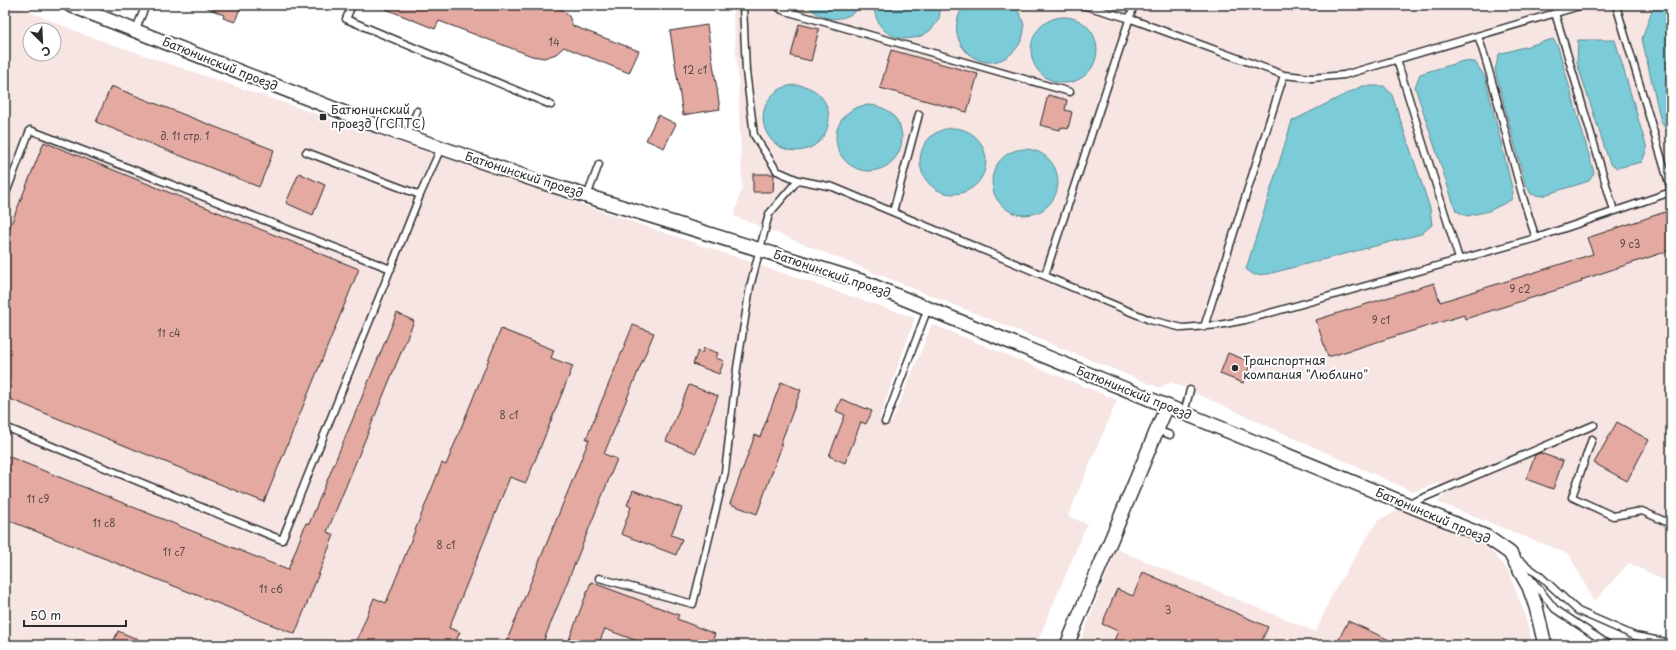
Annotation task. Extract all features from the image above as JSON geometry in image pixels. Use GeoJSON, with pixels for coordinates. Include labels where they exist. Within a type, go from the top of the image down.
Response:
{"type":"FeatureCollection","features":[{"type":"Feature","properties":{"kind":"street","name":"Батюнинский проезд"},"geometry":{"type":"LineString","coordinates":[[70,5],[378,126],[441,148],[587,196],[861,281],[1487,537],[1510,553],[1529,587],[1536,607],[1545,645]]}},
{"type":"Feature","properties":{"kind":"street"},"geometry":{"type":"LineString","coordinates":[[1066,645],[1167,406]]}},
{"type":"Feature","properties":{"kind":"lane"},"geometry":{"type":"LineString","coordinates":[[135,31],[146,5]]}},
{"type":"Feature","properties":{"kind":"lane"},"geometry":{"type":"LineString","coordinates":[[352,5],[346,19],[551,105]]}},
{"type":"Feature","properties":{"kind":"lane"},"geometry":{"type":"LineString","coordinates":[[743,5],[746,71],[754,135],[777,171],[798,180],[833,187],[1150,320],[1183,328],[1204,327],[1245,320],[1536,238],[1671,191],[1616,5]]}},
{"type":"Feature","properties":{"kind":"lane"},"geometry":{"type":"LineString","coordinates":[[776,5],[782,10],[1070,92]]}},
{"type":"Feature","properties":{"kind":"lane"},"geometry":{"type":"LineString","coordinates":[[1082,5],[1131,19],[1284,75],[1312,78],[1344,75],[1583,5]]}},
{"type":"Feature","properties":{"kind":"lane"},"geometry":{"type":"LineString","coordinates":[[1045,275],[1131,19],[1134,5]]}},
{"type":"Feature","properties":{"kind":"lane"},"geometry":{"type":"LineString","coordinates":[[1555,13],[1614,211]]}},
{"type":"Feature","properties":{"kind":"lane"},"geometry":{"type":"LineString","coordinates":[[1478,36],[1488,66],[1522,201],[1536,238]]}},
{"type":"Feature","properties":{"kind":"lane"},"geometry":{"type":"LineString","coordinates":[[1397,60],[1459,259]]}},
{"type":"Feature","properties":{"kind":"lane"},"geometry":{"type":"LineString","coordinates":[[1204,327],[1284,75]]}},
{"type":"Feature","properties":{"kind":"lane"},"geometry":{"type":"LineString","coordinates":[[408,136],[417,111]]}},
{"type":"Feature","properties":{"kind":"lane"},"geometry":{"type":"LineString","coordinates":[[893,212],[918,114]]}},
{"type":"Feature","properties":{"kind":"lane"},"geometry":{"type":"LineString","coordinates":[[5,196],[30,130],[391,269]]}},
{"type":"Feature","properties":{"kind":"lane"},"geometry":{"type":"LineString","coordinates":[[5,427],[282,540],[420,195],[441,148]]}},
{"type":"Feature","properties":{"kind":"lane"},"geometry":{"type":"LineString","coordinates":[[306,152],[420,195]]}},
{"type":"Feature","properties":{"kind":"lane"},"geometry":{"type":"LineString","coordinates":[[587,196],[600,164]]}},
{"type":"Feature","properties":{"kind":"lane"},"geometry":{"type":"LineString","coordinates":[[599,578],[693,604],[725,472],[738,361],[750,287],[761,250],[769,214],[798,180]]}},
{"type":"Feature","properties":{"kind":"lane"},"geometry":{"type":"LineString","coordinates":[[885,422],[928,308]]}},
{"type":"Feature","properties":{"kind":"lane"},"geometry":{"type":"LineString","coordinates":[[1184,413],[1190,390]]}},
{"type":"Feature","properties":{"kind":"lane"},"geometry":{"type":"LineString","coordinates":[[1408,504],[1594,425]]}},
{"type":"Feature","properties":{"kind":"lane"},"geometry":{"type":"LineString","coordinates":[[1157,430],[1170,435]]}},
{"type":"Feature","properties":{"kind":"lane"},"geometry":{"type":"LineString","coordinates":[[1592,439],[1572,497],[1613,516],[1642,511],[1670,522]]}},
{"type":"Feature","properties":{"kind":"lane"},"geometry":{"type":"LineString","coordinates":[[1510,553],[1539,575],[1578,611],[1635,636],[1671,643]]}},
{"type":"Feature","properties":{"kind":"lane"},"geometry":{"type":"LineString","coordinates":[[1510,553],[1555,609],[1609,645]]}},
{"type":"Feature","properties":{"kind":"shaded area"},"geometry":{"type":"Polygon","coordinates":[[[5,5],[14,5],[54,22],[22,22],[22,62],[62,62],[62,25],[85,35],[915,318],[879,420],[891,423],[932,324],[1117,400],[1068,516],[1087,524],[1036,645],[5,645],[5,5]]]}},
{"type":"Feature","properties":{"kind":"shaded area"},"geometry":{"type":"Polygon","coordinates":[[[732,5],[1671,5],[1671,584],[1629,563],[1594,602],[1569,554],[1437,502],[1444,496],[1438,483],[1413,492],[1171,382],[1160,388],[734,216],[742,187],[738,77],[732,5]]]}},
{"type":"Feature","properties":{"kind":"shaded area"},"geometry":{"type":"Polygon","coordinates":[[[1404,508],[1484,543],[1508,570],[1524,612],[1533,645],[1079,645],[1116,549],[1316,632],[1332,594],[1378,520],[1404,508]]]}},
{"type":"Feature","properties":{"kind":"water"},"geometry":{"type":"Polygon","coordinates":[[[808,5],[861,5],[856,11],[842,18],[827,18],[813,11],[808,5]]]}},
{"type":"Feature","properties":{"kind":"water"},"geometry":{"type":"Polygon","coordinates":[[[873,5],[941,6],[939,18],[929,31],[914,38],[906,39],[891,35],[882,28],[878,22],[873,5]]]}},
{"type":"Feature","properties":{"kind":"water"},"geometry":{"type":"Polygon","coordinates":[[[966,5],[1014,5],[1023,21],[1024,34],[1014,52],[995,62],[988,62],[973,57],[967,52],[958,39],[957,31],[959,15],[966,5]]]}},
{"type":"Feature","properties":{"kind":"water"},"geometry":{"type":"Polygon","coordinates":[[[1671,5],[1671,137],[1661,122],[1642,39],[1652,10],[1671,5]]]}},
{"type":"Feature","properties":{"kind":"water"},"geometry":{"type":"Polygon","coordinates":[[[1057,17],[1071,17],[1083,22],[1092,31],[1097,43],[1095,63],[1088,74],[1071,83],[1057,83],[1045,78],[1036,69],[1031,57],[1031,43],[1036,31],[1045,22],[1057,17]]]}},
{"type":"Feature","properties":{"kind":"water"},"geometry":{"type":"Polygon","coordinates":[[[1553,39],[1558,47],[1594,173],[1589,181],[1541,196],[1531,194],[1525,183],[1495,70],[1499,54],[1553,39]]]}},
{"type":"Feature","properties":{"kind":"water"},"geometry":{"type":"Polygon","coordinates":[[[1578,40],[1615,40],[1647,149],[1642,162],[1617,168],[1610,164],[1577,63],[1578,40]]]}},
{"type":"Feature","properties":{"kind":"water"},"geometry":{"type":"Polygon","coordinates":[[[1463,61],[1475,62],[1485,77],[1513,192],[1511,200],[1489,211],[1467,216],[1456,211],[1415,87],[1420,74],[1463,61]]]}},
{"type":"Feature","properties":{"kind":"water"},"geometry":{"type":"Polygon","coordinates":[[[789,85],[803,85],[815,90],[824,99],[829,111],[827,131],[820,142],[803,151],[789,151],[777,146],[768,137],[763,125],[763,111],[768,99],[777,90],[789,85]]]}},
{"type":"Feature","properties":{"kind":"water"},"geometry":{"type":"Polygon","coordinates":[[[1362,86],[1384,86],[1392,95],[1430,208],[1432,225],[1421,234],[1268,274],[1254,275],[1246,269],[1292,121],[1362,86]]]}},
{"type":"Feature","properties":{"kind":"water"},"geometry":{"type":"Polygon","coordinates":[[[862,105],[876,105],[888,110],[897,119],[902,131],[900,151],[893,162],[876,171],[862,171],[850,166],[841,157],[836,145],[836,131],[841,119],[850,110],[862,105]]]}},
{"type":"Feature","properties":{"kind":"water"},"geometry":{"type":"Polygon","coordinates":[[[946,128],[960,128],[972,133],[981,142],[986,154],[984,174],[977,185],[960,194],[946,194],[934,189],[925,180],[920,168],[920,154],[925,142],[934,133],[946,128]]]}},
{"type":"Feature","properties":{"kind":"water"},"geometry":{"type":"Polygon","coordinates":[[[1018,149],[1032,149],[1044,154],[1053,163],[1058,175],[1056,195],[1049,206],[1032,215],[1018,215],[1006,210],[997,201],[992,189],[992,175],[997,163],[1006,154],[1018,149]]]}},
{"type":"Feature","properties":{"kind":"building"},"geometry":{"type":"Polygon","coordinates":[[[201,5],[241,5],[235,22],[223,18],[224,15],[201,5]]]}},
{"type":"Feature","properties":{"kind":"building"},"geometry":{"type":"Polygon","coordinates":[[[376,5],[551,5],[561,9],[569,16],[573,26],[639,51],[629,73],[564,47],[556,54],[544,58],[532,56],[439,21],[435,29],[376,5]]]}},
{"type":"Feature","properties":{"kind":"building"},"geometry":{"type":"Polygon","coordinates":[[[799,24],[819,29],[811,61],[791,56],[799,24]]]}},
{"type":"Feature","properties":{"kind":"building"},"geometry":{"type":"Polygon","coordinates":[[[707,25],[720,109],[683,115],[670,31],[707,25]]]}},
{"type":"Feature","properties":{"kind":"building"},"geometry":{"type":"Polygon","coordinates":[[[891,50],[978,74],[967,112],[880,88],[891,50]]]}},
{"type":"Feature","properties":{"kind":"building"},"geometry":{"type":"Polygon","coordinates":[[[111,86],[274,150],[259,187],[96,122],[111,86]]]}},
{"type":"Feature","properties":{"kind":"building"},"geometry":{"type":"Polygon","coordinates":[[[1048,95],[1067,100],[1065,110],[1072,112],[1068,129],[1061,127],[1060,130],[1040,125],[1048,95]]]}},
{"type":"Feature","properties":{"kind":"building"},"geometry":{"type":"Polygon","coordinates":[[[658,115],[676,124],[664,148],[646,140],[658,115]]]}},
{"type":"Feature","properties":{"kind":"building"},"geometry":{"type":"Polygon","coordinates":[[[44,142],[359,269],[264,502],[5,397],[5,239],[44,142]]]}},
{"type":"Feature","properties":{"kind":"building"},"geometry":{"type":"Polygon","coordinates":[[[299,173],[325,185],[313,215],[286,203],[299,173]]]}},
{"type":"Feature","properties":{"kind":"building"},"geometry":{"type":"Polygon","coordinates":[[[753,174],[774,174],[773,192],[753,192],[753,174]]]}},
{"type":"Feature","properties":{"kind":"building"},"geometry":{"type":"Polygon","coordinates":[[[1671,210],[1671,250],[1581,280],[1582,282],[1465,319],[1464,315],[1328,357],[1316,320],[1434,283],[1440,302],[1593,254],[1587,238],[1671,210]]]}},
{"type":"Feature","properties":{"kind":"building"},"geometry":{"type":"Polygon","coordinates":[[[397,313],[414,321],[327,532],[334,535],[295,634],[5,519],[5,455],[288,570],[306,523],[309,524],[397,313]]]}},
{"type":"Feature","properties":{"kind":"building"},"geometry":{"type":"Polygon","coordinates":[[[633,325],[654,333],[604,454],[617,459],[542,645],[505,645],[589,440],[586,439],[633,325]]]}},
{"type":"Feature","properties":{"kind":"building"},"geometry":{"type":"Polygon","coordinates":[[[501,329],[554,350],[551,358],[573,366],[526,483],[510,477],[449,628],[460,632],[454,645],[355,645],[374,598],[386,603],[442,463],[446,465],[501,329]]]}},
{"type":"Feature","properties":{"kind":"building"},"geometry":{"type":"Polygon","coordinates":[[[704,348],[718,353],[716,358],[724,361],[719,374],[693,364],[698,351],[702,353],[704,348]]]}},
{"type":"Feature","properties":{"kind":"building","name":"Транспортная компания \"Люблино\""},"geometry":{"type":"Polygon","coordinates":[[[1228,353],[1251,362],[1243,383],[1220,374],[1228,353]]]}},
{"type":"Feature","properties":{"kind":"building"},"geometry":{"type":"Polygon","coordinates":[[[781,382],[801,390],[780,445],[782,445],[757,514],[730,504],[755,435],[760,437],[781,382]]]}},
{"type":"Feature","properties":{"kind":"building"},"geometry":{"type":"Polygon","coordinates":[[[689,385],[718,396],[696,453],[666,441],[689,385]]]}},
{"type":"Feature","properties":{"kind":"building"},"geometry":{"type":"Polygon","coordinates":[[[841,399],[872,411],[866,424],[861,422],[845,463],[829,456],[845,415],[836,411],[841,399]]]}},
{"type":"Feature","properties":{"kind":"building"},"geometry":{"type":"Polygon","coordinates":[[[1617,422],[1649,440],[1627,481],[1594,463],[1617,422]]]}},
{"type":"Feature","properties":{"kind":"building"},"geometry":{"type":"Polygon","coordinates":[[[1540,453],[1563,461],[1553,489],[1526,479],[1535,455],[1540,453]]]}},
{"type":"Feature","properties":{"kind":"building"},"geometry":{"type":"Polygon","coordinates":[[[633,490],[682,508],[671,535],[682,539],[676,555],[621,534],[631,507],[627,505],[633,490]]]}},
{"type":"Feature","properties":{"kind":"building"},"geometry":{"type":"Polygon","coordinates":[[[1143,572],[1268,627],[1260,645],[1112,645],[1118,631],[1102,624],[1117,589],[1133,596],[1143,572]]]}},
{"type":"Feature","properties":{"kind":"building"},"geometry":{"type":"Polygon","coordinates":[[[591,582],[679,615],[677,619],[715,634],[711,645],[648,645],[605,629],[598,645],[567,645],[591,582]]]}},
{"type":"Feature","properties":{"kind":"building"},"geometry":{"type":"Polygon","coordinates":[[[1348,621],[1400,645],[1353,645],[1339,639],[1348,621]]]}},
{"type":"Feature","properties":{"kind":"building"},"geometry":{"type":"Polygon","coordinates":[[[118,631],[151,645],[112,645],[118,631]]]}},
{"type":"Feature","properties":{"kind":"place","name":"Батюнинский проезд (ГСПТС)"},"geometry":{"type":"Point","coordinates":[323,117]}},
{"type":"Feature","properties":{"kind":"place","name":"Транспортная компания \"Люблино\""},"geometry":{"type":"Point","coordinates":[1235,368]}}]}
